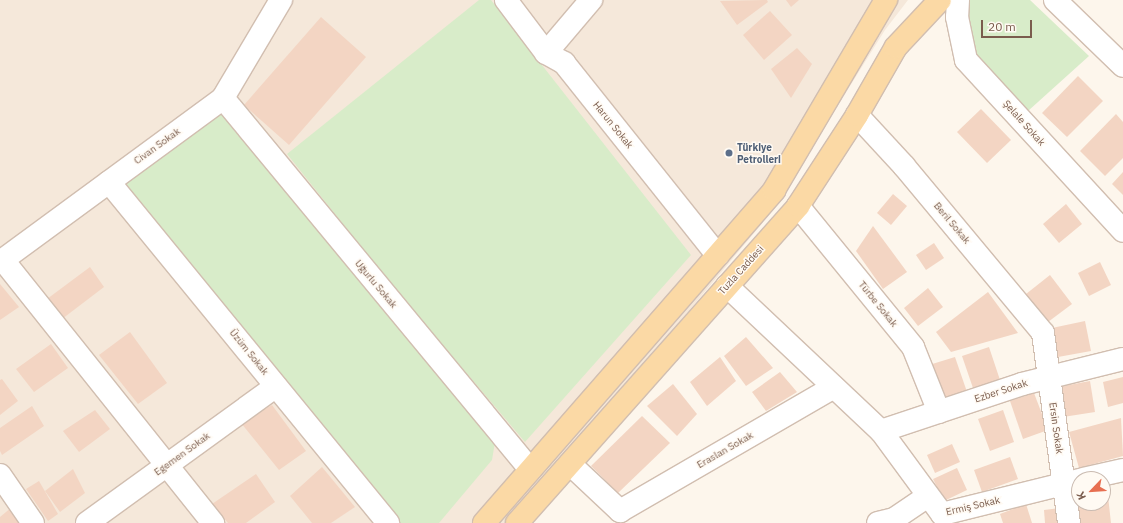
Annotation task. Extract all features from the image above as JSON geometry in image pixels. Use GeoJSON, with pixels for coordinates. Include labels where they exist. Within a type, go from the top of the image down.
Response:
{"type":"FeatureCollection","features":[{"type":"Feature","properties":{"kind":"main road"},"geometry":{"type":"LineString","coordinates":[[484,523],[774,190],[886,0]]}},
{"type":"Feature","properties":{"kind":"main road","name":"Tuzla Caddesi"},"geometry":{"type":"LineString","coordinates":[[517,523],[798,206],[857,115],[896,47],[940,0]]}},
{"type":"Feature","properties":{"kind":"street","name":"Civan Sokak"},"geometry":{"type":"LineString","coordinates":[[1,261],[222,98],[281,0]]}},
{"type":"Feature","properties":{"kind":"street","name":"Harun Sokak"},"geometry":{"type":"LineString","coordinates":[[506,0],[546,53],[564,63],[717,255]]}},
{"type":"Feature","properties":{"kind":"street"},"geometry":{"type":"LineString","coordinates":[[546,53],[591,0]]}},
{"type":"Feature","properties":{"kind":"street","name":"Şelale Sokak"},"geometry":{"type":"LineString","coordinates":[[958,0],[957,17],[966,60],[1123,232]]}},
{"type":"Feature","properties":{"kind":"street"},"geometry":{"type":"LineString","coordinates":[[1056,0],[1123,66]]}},
{"type":"Feature","properties":{"kind":"street","name":"Uğurlu Sokak"},"geometry":{"type":"LineString","coordinates":[[222,98],[530,469]]}},
{"type":"Feature","properties":{"kind":"street","name":"Beril Sokak"},"geometry":{"type":"LineString","coordinates":[[857,115],[904,166],[1044,333]]}},
{"type":"Feature","properties":{"kind":"street","name":"Üzüm Sokak"},"geometry":{"type":"LineString","coordinates":[[109,182],[276,386],[379,520]]}},
{"type":"Feature","properties":{"kind":"street","name":"Türbe Sokak"},"geometry":{"type":"LineString","coordinates":[[798,206],[913,347],[939,412]]}},
{"type":"Feature","properties":{"kind":"street"},"geometry":{"type":"LineString","coordinates":[[1,261],[213,523]]}},
{"type":"Feature","properties":{"kind":"street"},"geometry":{"type":"LineString","coordinates":[[727,286],[881,431]]}},
{"type":"Feature","properties":{"kind":"street","name":"Ersin Sokak"},"geometry":{"type":"LineString","coordinates":[[1044,333],[1049,378],[1072,471]]}},
{"type":"Feature","properties":{"kind":"street","name":"Ezber Sokak"},"geometry":{"type":"LineString","coordinates":[[881,431],[1022,384],[1123,359]]}},
{"type":"Feature","properties":{"kind":"street","name":"Egemen Sokak"},"geometry":{"type":"LineString","coordinates":[[87,523],[276,386]]}},
{"type":"Feature","properties":{"kind":"street","name":"Eraslan Sokak"},"geometry":{"type":"LineString","coordinates":[[570,464],[620,511],[834,387]]}},
{"type":"Feature","properties":{"kind":"street","name":"Ermiş Sokak"},"geometry":{"type":"LineString","coordinates":[[881,431],[942,514],[1071,482]]}},
{"type":"Feature","properties":{"kind":"street","name":"Ermiş Sokak"},"geometry":{"type":"LineString","coordinates":[[1111,473],[1123,470]]}},
{"type":"Feature","properties":{"kind":"street"},"geometry":{"type":"LineString","coordinates":[[0,475],[33,523]]}},
{"type":"Feature","properties":{"kind":"street"},"geometry":{"type":"LineString","coordinates":[[878,523],[894,519],[928,496]]}},
{"type":"Feature","properties":{"kind":"street","name":"Ersin Sokak"},"geometry":{"type":"LineString","coordinates":[[1069,523],[1071,509]]}},
{"type":"Feature","properties":{"kind":"shaded area"},"geometry":{"type":"Polygon","coordinates":[[[0,0],[908,0],[885,30],[770,214],[511,523],[0,523],[0,0]]]}},
{"type":"Feature","properties":{"kind":"green space"},"geometry":{"type":"Polygon","coordinates":[[[479,0],[491,0],[691,255],[525,442],[394,288],[287,154],[479,0]]]}},
{"type":"Feature","properties":{"kind":"green space"},"geometry":{"type":"Polygon","coordinates":[[[967,0],[1030,0],[1089,56],[1028,111],[973,53],[967,0]]]}},
{"type":"Feature","properties":{"kind":"green space"},"geometry":{"type":"Polygon","coordinates":[[[219,103],[495,442],[492,460],[439,523],[389,523],[121,182],[219,103]]]}},
{"type":"Feature","properties":{"kind":"building"},"geometry":{"type":"Polygon","coordinates":[[[767,0],[768,2],[737,25],[720,1],[767,0]]]}},
{"type":"Feature","properties":{"kind":"building"},"geometry":{"type":"Polygon","coordinates":[[[786,0],[799,0],[791,7],[786,0]]]}},
{"type":"Feature","properties":{"kind":"building"},"geometry":{"type":"Polygon","coordinates":[[[770,11],[792,35],[764,60],[743,35],[770,11]]]}},
{"type":"Feature","properties":{"kind":"building"},"geometry":{"type":"Polygon","coordinates":[[[321,17],[366,57],[289,145],[244,105],[321,17]]]}},
{"type":"Feature","properties":{"kind":"building"},"geometry":{"type":"Polygon","coordinates":[[[797,48],[812,64],[791,98],[771,69],[797,48]]]}},
{"type":"Feature","properties":{"kind":"building"},"geometry":{"type":"Polygon","coordinates":[[[1078,76],[1103,101],[1067,137],[1042,113],[1078,76]]]}},
{"type":"Feature","properties":{"kind":"building"},"geometry":{"type":"Polygon","coordinates":[[[981,109],[1011,140],[987,163],[957,132],[981,109]]]}},
{"type":"Feature","properties":{"kind":"building"},"geometry":{"type":"Polygon","coordinates":[[[1116,114],[1123,122],[1123,158],[1105,176],[1080,151],[1116,114]]]}},
{"type":"Feature","properties":{"kind":"building"},"geometry":{"type":"Polygon","coordinates":[[[1123,172],[1123,195],[1112,184],[1123,172]]]}},
{"type":"Feature","properties":{"kind":"building"},"geometry":{"type":"Polygon","coordinates":[[[893,194],[907,206],[891,225],[877,213],[893,194]]]}},
{"type":"Feature","properties":{"kind":"building"},"geometry":{"type":"Polygon","coordinates":[[[1066,204],[1082,224],[1059,243],[1043,224],[1066,204]]]}},
{"type":"Feature","properties":{"kind":"building"},"geometry":{"type":"Polygon","coordinates":[[[873,226],[907,272],[883,289],[856,251],[873,226]]]}},
{"type":"Feature","properties":{"kind":"building"},"geometry":{"type":"Polygon","coordinates":[[[934,243],[944,258],[926,270],[916,255],[934,243]]]}},
{"type":"Feature","properties":{"kind":"building"},"geometry":{"type":"Polygon","coordinates":[[[1100,262],[1111,285],[1089,296],[1078,273],[1100,262]]]}},
{"type":"Feature","properties":{"kind":"building"},"geometry":{"type":"Polygon","coordinates":[[[90,267],[104,287],[62,319],[47,299],[90,267]]]}},
{"type":"Feature","properties":{"kind":"building"},"geometry":{"type":"Polygon","coordinates":[[[1050,275],[1072,304],[1048,322],[1026,294],[1050,275]]]}},
{"type":"Feature","properties":{"kind":"building"},"geometry":{"type":"Polygon","coordinates":[[[0,284],[19,307],[0,320],[0,284]]]}},
{"type":"Feature","properties":{"kind":"building"},"geometry":{"type":"Polygon","coordinates":[[[928,288],[943,307],[918,326],[904,308],[928,288]]]}},
{"type":"Feature","properties":{"kind":"building"},"geometry":{"type":"Polygon","coordinates":[[[988,292],[1018,333],[951,352],[936,332],[988,292]]]}},
{"type":"Feature","properties":{"kind":"building"},"geometry":{"type":"Polygon","coordinates":[[[1085,321],[1091,351],[1058,357],[1052,328],[1085,321]]]}},
{"type":"Feature","properties":{"kind":"building"},"geometry":{"type":"Polygon","coordinates":[[[130,332],[167,383],[138,404],[99,355],[130,332]]]}},
{"type":"Feature","properties":{"kind":"building"},"geometry":{"type":"Polygon","coordinates":[[[746,337],[773,368],[746,386],[724,356],[746,337]]]}},
{"type":"Feature","properties":{"kind":"building"},"geometry":{"type":"Polygon","coordinates":[[[51,344],[68,368],[34,392],[16,369],[51,344]]]}},
{"type":"Feature","properties":{"kind":"building"},"geometry":{"type":"Polygon","coordinates":[[[989,347],[1001,383],[974,391],[962,356],[989,347]]]}},
{"type":"Feature","properties":{"kind":"building"},"geometry":{"type":"Polygon","coordinates":[[[720,357],[736,381],[707,406],[690,382],[720,357]]]}},
{"type":"Feature","properties":{"kind":"building"},"geometry":{"type":"Polygon","coordinates":[[[955,357],[967,392],[941,401],[929,365],[955,357]]]}},
{"type":"Feature","properties":{"kind":"building"},"geometry":{"type":"Polygon","coordinates":[[[780,372],[797,392],[766,411],[752,392],[780,372]]]}},
{"type":"Feature","properties":{"kind":"building"},"geometry":{"type":"Polygon","coordinates":[[[1123,377],[1123,403],[1108,407],[1103,382],[1123,377]]]}},
{"type":"Feature","properties":{"kind":"building"},"geometry":{"type":"Polygon","coordinates":[[[2,379],[18,401],[0,415],[0,380],[2,379]]]}},
{"type":"Feature","properties":{"kind":"building"},"geometry":{"type":"Polygon","coordinates":[[[1090,381],[1095,412],[1063,417],[1058,387],[1090,381]]]}},
{"type":"Feature","properties":{"kind":"building"},"geometry":{"type":"Polygon","coordinates":[[[673,384],[697,414],[677,436],[647,406],[673,384]]]}},
{"type":"Feature","properties":{"kind":"building"},"geometry":{"type":"Polygon","coordinates":[[[1034,393],[1048,430],[1023,439],[1010,401],[1034,393]]]}},
{"type":"Feature","properties":{"kind":"building"},"geometry":{"type":"Polygon","coordinates":[[[272,405],[306,451],[279,470],[241,423],[272,405]]]}},
{"type":"Feature","properties":{"kind":"building"},"geometry":{"type":"Polygon","coordinates":[[[32,406],[44,426],[2,455],[0,451],[0,428],[32,406]]]}},
{"type":"Feature","properties":{"kind":"building"},"geometry":{"type":"Polygon","coordinates":[[[95,410],[110,429],[79,452],[63,431],[95,410]]]}},
{"type":"Feature","properties":{"kind":"building"},"geometry":{"type":"Polygon","coordinates":[[[1003,410],[1014,442],[990,451],[978,419],[1003,410]]]}},
{"type":"Feature","properties":{"kind":"building"},"geometry":{"type":"Polygon","coordinates":[[[642,416],[670,443],[618,493],[591,466],[642,416]]]}},
{"type":"Feature","properties":{"kind":"building"},"geometry":{"type":"Polygon","coordinates":[[[1121,418],[1123,456],[1079,468],[1069,432],[1121,418]]]}},
{"type":"Feature","properties":{"kind":"building"},"geometry":{"type":"Polygon","coordinates":[[[952,444],[960,462],[935,473],[927,455],[952,444]]]}},
{"type":"Feature","properties":{"kind":"building"},"geometry":{"type":"Polygon","coordinates":[[[1010,457],[1018,479],[982,492],[974,470],[1010,457]]]}},
{"type":"Feature","properties":{"kind":"building"},"geometry":{"type":"Polygon","coordinates":[[[322,467],[355,507],[331,523],[312,523],[290,496],[322,467]]]}},
{"type":"Feature","properties":{"kind":"building"},"geometry":{"type":"Polygon","coordinates":[[[957,468],[967,490],[944,501],[933,479],[957,468]]]}},
{"type":"Feature","properties":{"kind":"building"},"geometry":{"type":"Polygon","coordinates":[[[73,469],[85,493],[60,512],[45,491],[73,469]]]}},
{"type":"Feature","properties":{"kind":"building"},"geometry":{"type":"Polygon","coordinates":[[[256,474],[275,502],[246,523],[228,523],[212,504],[256,474]]]}},
{"type":"Feature","properties":{"kind":"building"},"geometry":{"type":"Polygon","coordinates":[[[39,481],[58,514],[48,521],[26,489],[39,481]]]}},
{"type":"Feature","properties":{"kind":"building"},"geometry":{"type":"Polygon","coordinates":[[[1026,504],[1032,523],[1003,523],[1000,514],[1026,504]]]}},
{"type":"Feature","properties":{"kind":"building"},"geometry":{"type":"Polygon","coordinates":[[[12,507],[23,523],[0,523],[0,517],[12,507]]]}},
{"type":"Feature","properties":{"kind":"building"},"geometry":{"type":"Polygon","coordinates":[[[1060,508],[1062,523],[1045,523],[1044,510],[1060,508]]]}},
{"type":"Feature","properties":{"kind":"building"},"geometry":{"type":"Polygon","coordinates":[[[1075,511],[1110,511],[1111,523],[1077,523],[1075,511]]]}},
{"type":"Feature","properties":{"kind":"place","name":"Türkiye Petrolleri"},"geometry":{"type":"Point","coordinates":[729,153]}}]}
